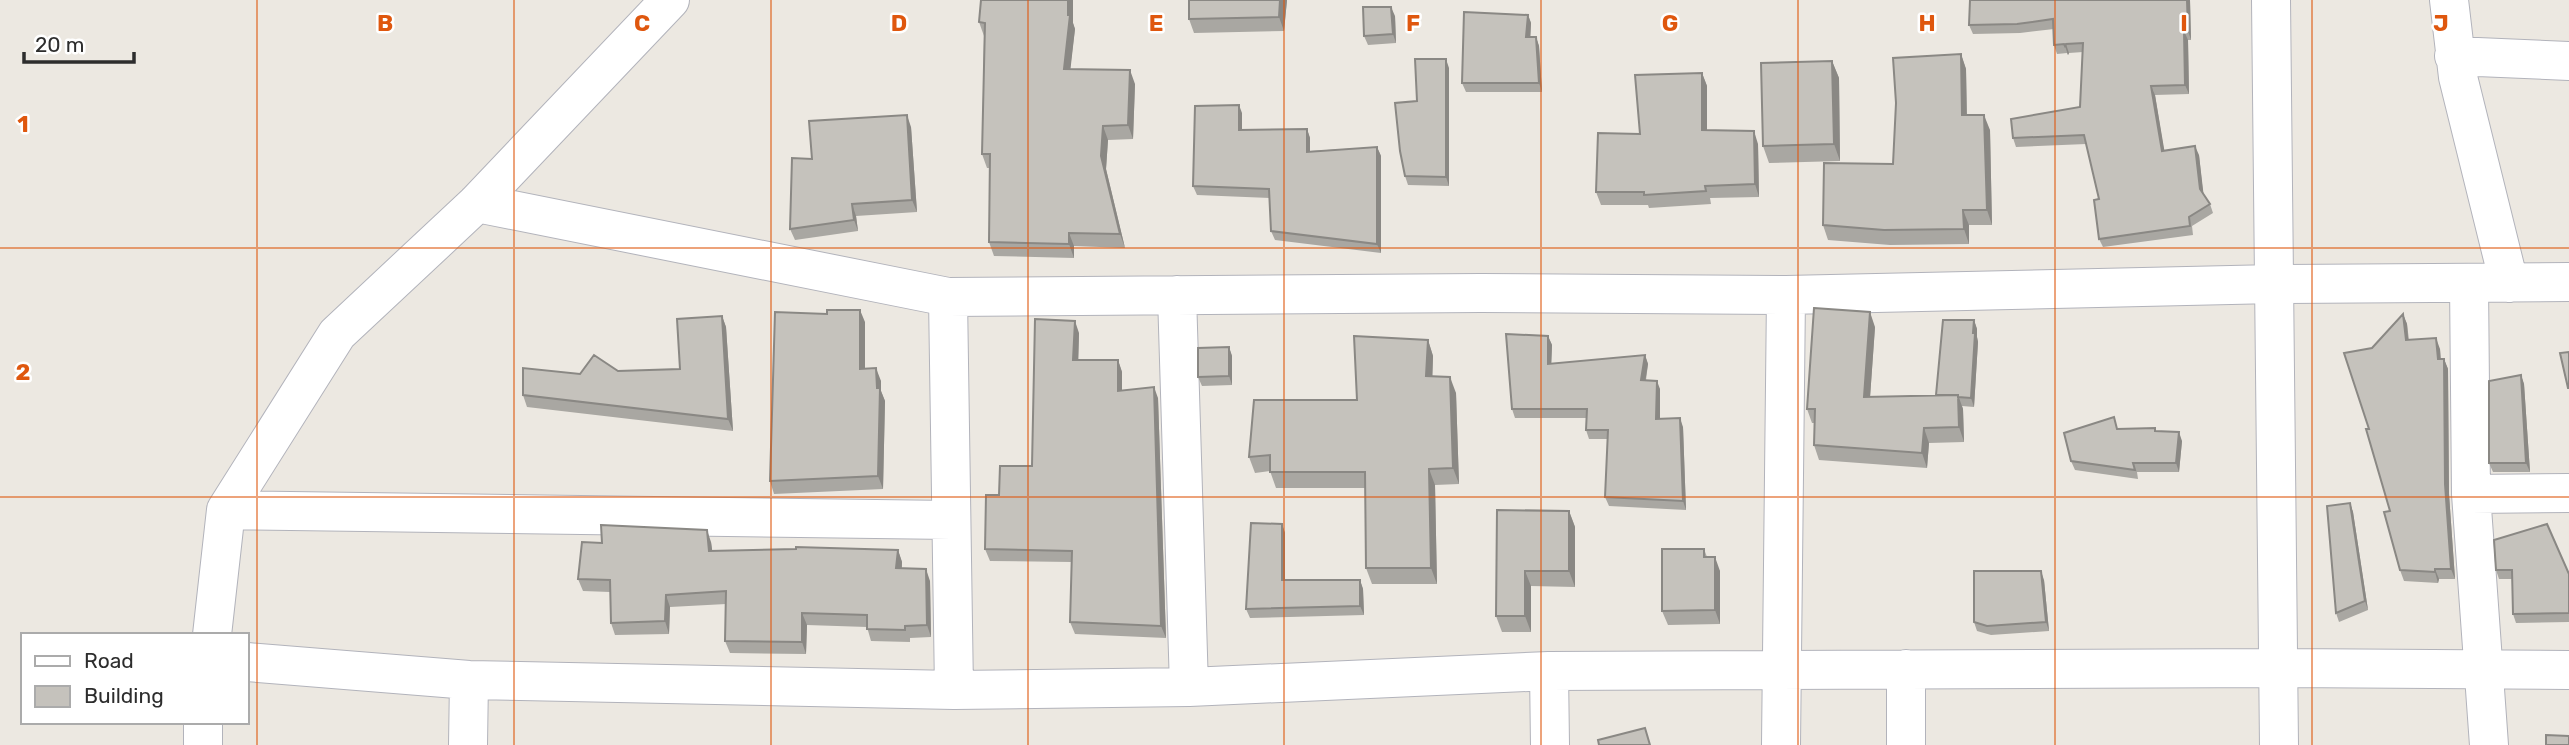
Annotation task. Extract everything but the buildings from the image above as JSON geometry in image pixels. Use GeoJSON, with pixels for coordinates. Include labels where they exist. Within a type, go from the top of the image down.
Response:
{"type":"FeatureCollection","features":[{"type":"Feature","properties":{"kind":"street"},"geometry":{"type":"LineString","coordinates":[[212,633],[226,510],[337,334],[477,203],[670,0]]}},
{"type":"Feature","properties":{"kind":"street"},"geometry":{"type":"LineString","coordinates":[[2271,0],[2278,745]]}},
{"type":"Feature","properties":{"kind":"street"},"geometry":{"type":"LineString","coordinates":[[2449,0],[2454,56],[2509,283]]}},
{"type":"Feature","properties":{"kind":"street"},"geometry":{"type":"LineString","coordinates":[[2454,56],[2569,61]]}},
{"type":"Feature","properties":{"kind":"street"},"geometry":{"type":"LineString","coordinates":[[477,203],[948,297],[1481,293],[1786,295],[2275,284],[2569,282]]}},
{"type":"Feature","properties":{"kind":"street"},"geometry":{"type":"LineString","coordinates":[[2469,283],[2471,494],[2485,669],[2488,745]]}},
{"type":"Feature","properties":{"kind":"street"},"geometry":{"type":"LineString","coordinates":[[1177,295],[1189,687]]}},
{"type":"Feature","properties":{"kind":"street"},"geometry":{"type":"LineString","coordinates":[[1781,745],[1786,295]]}},
{"type":"Feature","properties":{"kind":"street"},"geometry":{"type":"LineString","coordinates":[[948,297],[954,690]]}},
{"type":"Feature","properties":{"kind":"street"},"geometry":{"type":"LineString","coordinates":[[2471,494],[2569,493]]}},
{"type":"Feature","properties":{"kind":"street"},"geometry":{"type":"LineString","coordinates":[[226,510],[951,520]]}},
{"type":"Feature","properties":{"kind":"street"},"geometry":{"type":"LineString","coordinates":[[248,662],[468,680],[954,690],[1189,687],[1549,671],[2278,668],[2569,670]]}},
{"type":"Feature","properties":{"kind":"street"},"geometry":{"type":"LineString","coordinates":[[1906,669],[1906,745]]}},
{"type":"Feature","properties":{"kind":"street"},"geometry":{"type":"LineString","coordinates":[[1549,671],[1550,745]]}},
{"type":"Feature","properties":{"kind":"street"},"geometry":{"type":"LineString","coordinates":[[468,680],[468,745]]}},
{"type":"Feature","properties":{"kind":"street"},"geometry":{"type":"LineString","coordinates":[[202,745],[203,724]]}}]}
